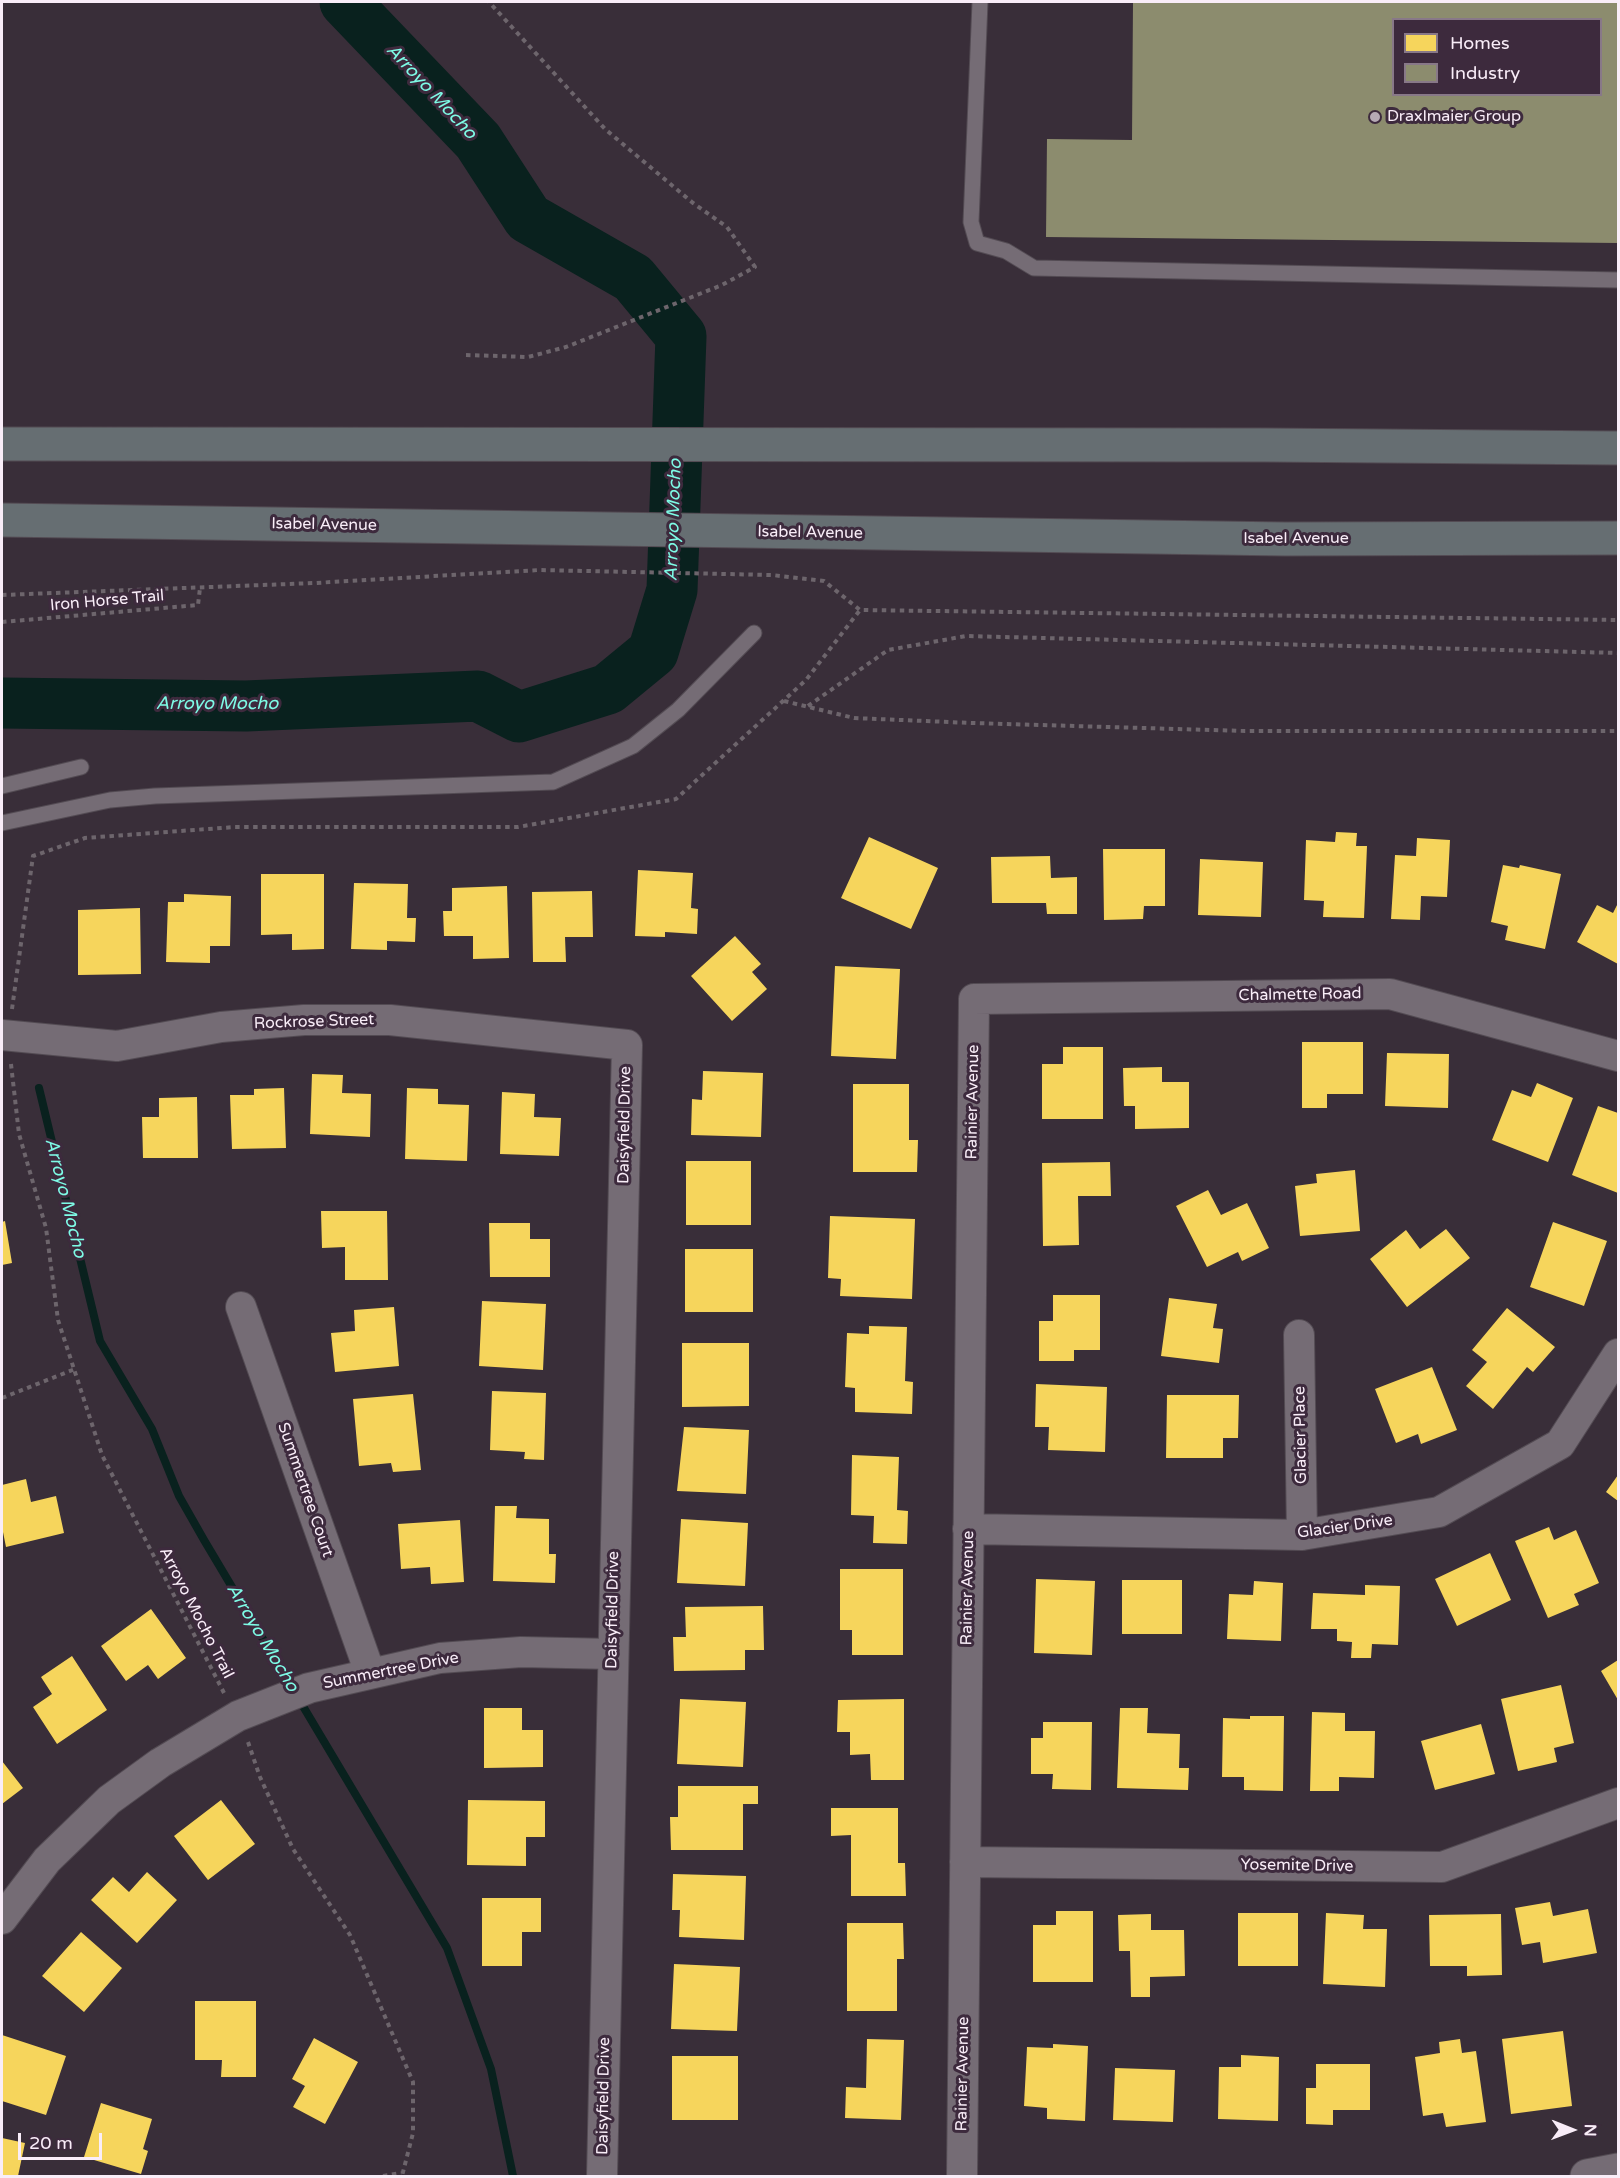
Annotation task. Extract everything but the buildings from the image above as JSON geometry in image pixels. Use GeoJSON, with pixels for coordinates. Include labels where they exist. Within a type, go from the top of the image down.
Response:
{"type":"FeatureCollection","features":[{"type":"Feature","properties":{"kind":"highway"},"geometry":{"type":"LineString","coordinates":[[2,444],[772,444],[1618,448]]}},
{"type":"Feature","properties":{"kind":"highway","name":"Isabel Avenue"},"geometry":{"type":"LineString","coordinates":[[2,520],[1285,539],[1618,538]]}},
{"type":"Feature","properties":{"kind":"street","name":"Chalmette Road"},"geometry":{"type":"LineString","coordinates":[[974,999],[1390,994],[1618,1056]]}},
{"type":"Feature","properties":{"kind":"street","name":"Rainier Avenue"},"geometry":{"type":"LineString","coordinates":[[962,2176],[974,999]]}},
{"type":"Feature","properties":{"kind":"street","name":"Rockrose Street"},"geometry":{"type":"LineString","coordinates":[[5,1035],[117,1046],[221,1028],[304,1020],[390,1020],[627,1045]]}},
{"type":"Feature","properties":{"kind":"street","name":"Daisyfield Drive"},"geometry":{"type":"LineString","coordinates":[[602,2176],[627,1045]]}},
{"type":"Feature","properties":{"kind":"street","name":"Summertree Court"},"geometry":{"type":"LineString","coordinates":[[241,1307],[369,1673]]}},
{"type":"Feature","properties":{"kind":"street","name":"Glacier Place"},"geometry":{"type":"LineString","coordinates":[[1299,1335],[1302,1535]]}},
{"type":"Feature","properties":{"kind":"street","name":"Glacier Drive"},"geometry":{"type":"LineString","coordinates":[[968,1529],[1302,1535],[1439,1512],[1560,1444],[1618,1354]]}},
{"type":"Feature","properties":{"kind":"street","name":"Summertree Drive"},"geometry":{"type":"LineString","coordinates":[[2,1919],[47,1860],[109,1800],[159,1763],[238,1716],[309,1688],[369,1673],[452,1657],[521,1652],[612,1654]]}},
{"type":"Feature","properties":{"kind":"street","name":"Yosemite Drive"},"geometry":{"type":"LineString","coordinates":[[965,1862],[1442,1868],[1618,1803]]}},
{"type":"Feature","properties":{"kind":"lane"},"geometry":{"type":"LineString","coordinates":[[980,2],[971,222],[977,243],[1006,251],[1034,268],[1618,280]]}},
{"type":"Feature","properties":{"kind":"lane"},"geometry":{"type":"LineString","coordinates":[[2,823],[110,800],[155,796],[554,782],[633,746],[678,710],[754,633]]}},
{"type":"Feature","properties":{"kind":"lane"},"geometry":{"type":"LineString","coordinates":[[2,786],[81,767]]}},
{"type":"Feature","properties":{"kind":"path"},"geometry":{"type":"LineString","coordinates":[[466,356],[528,357],[566,347],[722,285],[755,267],[727,227],[693,203],[605,129],[489,2]]}},
{"type":"Feature","properties":{"kind":"path"},"geometry":{"type":"LineString","coordinates":[[2,594],[200,588],[540,570],[772,574],[824,581],[860,610],[1618,621]]}},
{"type":"Feature","properties":{"kind":"path","name":"Iron Horse Trail"},"geometry":{"type":"LineString","coordinates":[[2,622],[198,605],[200,588]]}},
{"type":"Feature","properties":{"kind":"path"},"geometry":{"type":"LineString","coordinates":[[784,701],[806,680],[860,610]]}},
{"type":"Feature","properties":{"kind":"path"},"geometry":{"type":"LineString","coordinates":[[807,706],[888,650],[966,636],[1618,653]]}},
{"type":"Feature","properties":{"kind":"path"},"geometry":{"type":"LineString","coordinates":[[784,701],[854,718],[996,724],[1245,731],[1618,731]]}},
{"type":"Feature","properties":{"kind":"path","name":"Arroyo Mocho Trail"},"geometry":{"type":"LineString","coordinates":[[401,2175],[413,2133],[413,2082],[350,1935],[289,1838],[260,1777],[238,1716],[210,1670],[102,1455],[58,1320],[46,1228],[19,1134],[5,1035],[33,856],[85,838],[235,827],[518,827],[676,799],[784,701]]}},
{"type":"Feature","properties":{"kind":"path"},"geometry":{"type":"LineString","coordinates":[[2,1398],[75,1369]]}},
{"type":"Feature","properties":{"kind":"path"},"geometry":{"type":"LineString","coordinates":[[382,2176],[401,2175]]}},
{"type":"Feature","properties":{"kind":"waterway","name":"Arroyo Mocho"},"geometry":{"type":"LineString","coordinates":[[2,703],[246,706],[478,696],[519,717],[608,689],[653,652],[672,590],[681,336],[633,278],[528,218],[478,141],[345,2]]}},
{"type":"Feature","properties":{"kind":"waterway","name":"Arroyo Mocho"},"geometry":{"type":"LineString","coordinates":[[39,1088],[100,1341],[152,1429],[179,1496],[204,1540],[447,1948],[491,2069],[513,2176]]}},
{"type":"Feature","properties":{"kind":"place","name":"Draxlmaier Group"},"geometry":{"type":"Point","coordinates":[1375,117]}}]}
